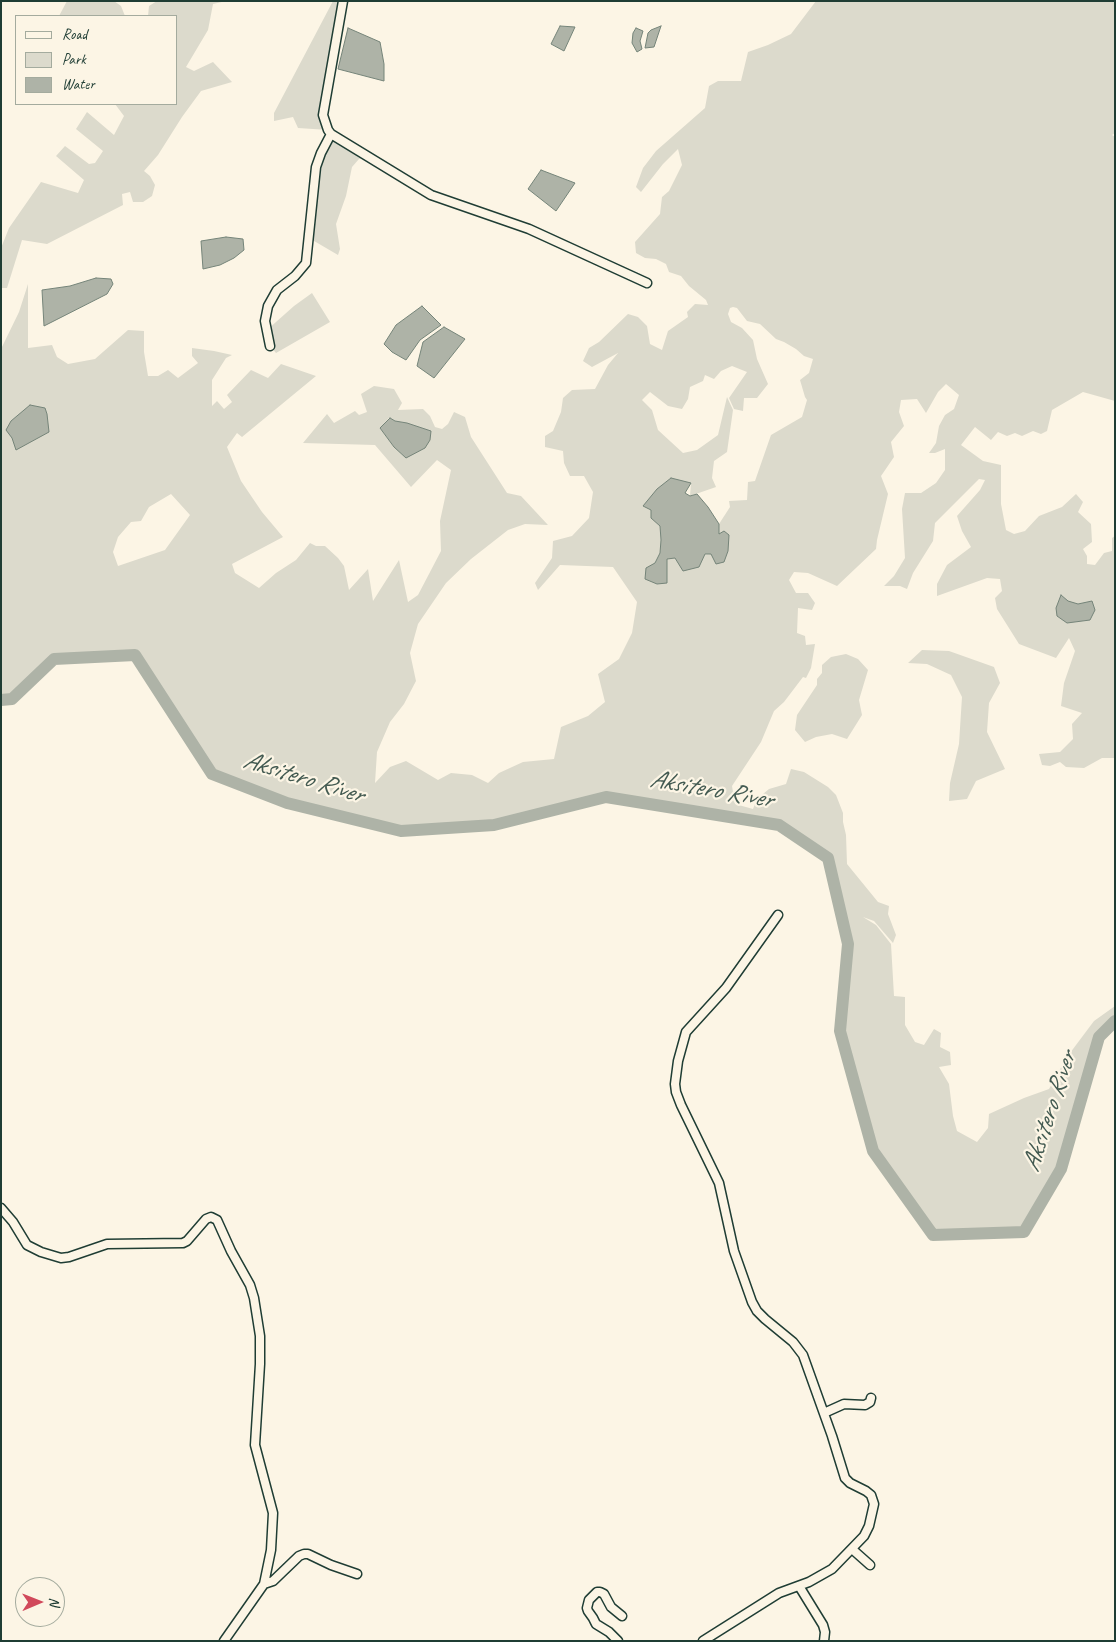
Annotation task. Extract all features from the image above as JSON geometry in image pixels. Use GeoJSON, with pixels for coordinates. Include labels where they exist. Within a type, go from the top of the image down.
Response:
{"type":"FeatureCollection","features":[{"type":"Feature","properties":{"kind":"street"},"geometry":{"type":"LineString","coordinates":[[343,1],[323,114],[331,134],[431,195],[529,229],[648,283]]}},
{"type":"Feature","properties":{"kind":"street"},"geometry":{"type":"LineString","coordinates":[[270,346],[265,322],[268,306],[277,290],[295,276],[306,263],[316,167],[331,134]]}},
{"type":"Feature","properties":{"kind":"street"},"geometry":{"type":"LineString","coordinates":[[702,1641],[779,1593],[809,1582],[832,1569],[864,1536],[869,1526],[874,1504],[873,1499],[866,1491],[850,1483],[845,1478],[803,1355],[794,1342],[757,1311],[752,1302],[734,1251],[719,1184],[676,1092],[675,1084],[678,1061],[686,1032],[720,995],[778,915]]}},
{"type":"Feature","properties":{"kind":"street"},"geometry":{"type":"LineString","coordinates":[[1,1208],[13,1222],[27,1245],[41,1252],[61,1258],[108,1244],[183,1243],[187,1241],[206,1219],[211,1217],[217,1220],[230,1250],[250,1285],[254,1298],[260,1336],[255,1445],[273,1513],[271,1550],[264,1584],[224,1641]]}},
{"type":"Feature","properties":{"kind":"street"},"geometry":{"type":"LineString","coordinates":[[824,1413],[844,1404],[865,1405],[870,1402],[871,1398]]}},
{"type":"Feature","properties":{"kind":"street"},"geometry":{"type":"LineString","coordinates":[[852,1549],[870,1565]]}},
{"type":"Feature","properties":{"kind":"street"},"geometry":{"type":"LineString","coordinates":[[264,1584],[273,1581],[299,1556],[304,1554],[358,1574]]}},
{"type":"Feature","properties":{"kind":"street"},"geometry":{"type":"LineString","coordinates":[[799,1586],[823,1625],[824,1641]]}},
{"type":"Feature","properties":{"kind":"street"},"geometry":{"type":"LineString","coordinates":[[618,1641],[609,1632],[596,1624],[588,1612],[589,1600],[597,1592],[600,1592],[604,1594],[611,1607],[622,1616]]}},
{"type":"Feature","properties":{"kind":"green space"},"geometry":{"type":"Polygon","coordinates":[[[67,1],[114,1],[121,6],[125,15],[60,15],[67,1]]]}},
{"type":"Feature","properties":{"kind":"green space"},"geometry":{"type":"Polygon","coordinates":[[[157,1],[226,1],[213,4],[208,30],[186,67],[194,71],[213,62],[232,82],[201,91],[158,155],[144,171],[150,176],[155,185],[152,196],[143,202],[133,202],[130,192],[122,194],[123,205],[47,244],[22,240],[7,288],[1,288],[1,248],[9,228],[41,182],[78,193],[84,180],[56,156],[65,146],[89,164],[95,163],[103,151],[76,129],[87,112],[114,135],[124,116],[116,105],[178,105],[178,15],[148,15],[149,6],[157,1]]]}},
{"type":"Feature","properties":{"kind":"green space"},"geometry":{"type":"Polygon","coordinates":[[[333,1],[343,1],[323,115],[328,130],[298,128],[293,117],[274,121],[274,113],[333,1]]]}},
{"type":"Feature","properties":{"kind":"green space"},"geometry":{"type":"Polygon","coordinates":[[[816,1],[1115,1],[1115,133],[1112,135],[1115,137],[1115,401],[1083,392],[1052,410],[1047,431],[1041,434],[1033,431],[1022,436],[1015,433],[1007,436],[998,432],[991,440],[975,427],[961,445],[983,461],[1001,465],[1001,504],[1006,530],[1014,534],[1025,531],[1039,516],[1062,507],[1076,494],[1083,502],[1078,512],[1091,524],[1092,542],[1083,549],[1087,556],[1087,564],[1095,565],[1104,553],[1112,551],[1112,538],[1115,536],[1115,758],[1102,758],[1084,768],[1066,767],[1060,762],[1050,766],[1042,765],[1039,754],[1060,752],[1073,739],[1072,724],[1082,713],[1061,706],[1064,683],[1075,651],[1069,638],[1056,658],[1019,644],[997,609],[995,598],[1002,591],[1000,579],[987,578],[937,596],[937,584],[947,565],[971,547],[962,531],[957,516],[980,490],[985,480],[979,479],[935,523],[933,541],[913,573],[907,589],[900,586],[884,586],[894,576],[905,558],[902,509],[905,493],[921,493],[936,483],[945,470],[945,449],[929,453],[936,443],[939,426],[945,415],[954,409],[959,395],[946,384],[938,392],[926,413],[917,399],[901,400],[899,412],[904,426],[891,442],[894,457],[881,476],[888,494],[876,549],[837,586],[808,573],[794,572],[789,580],[796,593],[808,593],[815,603],[812,610],[798,608],[797,633],[805,636],[806,645],[815,644],[811,668],[806,678],[803,677],[784,702],[774,711],[761,742],[732,786],[735,804],[753,809],[757,799],[769,789],[786,784],[791,769],[804,772],[828,787],[836,795],[843,813],[847,864],[878,902],[889,906],[888,914],[896,935],[893,943],[874,921],[863,917],[876,925],[891,944],[894,996],[905,997],[905,1025],[915,1042],[924,1045],[934,1029],[941,1033],[940,1047],[950,1052],[951,1065],[939,1067],[949,1084],[957,1131],[977,1142],[988,1128],[989,1114],[1049,1089],[1067,1057],[1094,1021],[1115,1006],[1115,1021],[1099,1037],[1061,1169],[1024,1232],[933,1235],[873,1151],[840,1031],[848,944],[828,858],[779,825],[606,797],[494,825],[401,831],[287,803],[212,774],[137,654],[54,659],[12,699],[1,700],[1,349],[19,312],[28,284],[28,348],[52,345],[57,357],[68,364],[95,359],[128,330],[144,331],[144,352],[148,376],[158,376],[168,370],[178,378],[198,363],[192,356],[192,348],[232,355],[226,358],[212,380],[212,406],[217,401],[224,409],[232,402],[227,395],[251,370],[268,378],[281,364],[316,376],[242,437],[237,433],[227,447],[241,481],[262,512],[283,537],[232,564],[235,573],[259,588],[276,573],[296,560],[310,543],[316,546],[325,546],[338,558],[344,566],[349,590],[368,569],[373,601],[399,560],[408,602],[418,595],[441,551],[440,521],[451,470],[437,460],[411,487],[375,445],[303,443],[327,414],[334,423],[355,411],[359,415],[367,412],[361,394],[374,386],[394,389],[402,403],[398,410],[423,409],[430,416],[435,427],[442,429],[448,424],[454,412],[465,417],[471,437],[507,493],[521,496],[548,525],[525,524],[508,530],[471,559],[446,583],[418,624],[410,653],[416,681],[404,704],[390,722],[377,752],[375,783],[390,767],[406,761],[438,780],[451,773],[472,775],[488,783],[499,773],[523,762],[554,759],[561,727],[588,716],[605,702],[598,674],[619,659],[632,633],[637,602],[613,567],[560,565],[538,590],[535,583],[552,558],[553,541],[572,536],[589,518],[593,492],[584,476],[570,476],[564,463],[563,451],[545,447],[545,436],[553,431],[561,412],[563,398],[572,390],[595,389],[608,365],[618,353],[592,367],[583,361],[589,348],[599,342],[628,314],[638,317],[647,326],[650,344],[662,350],[668,331],[688,317],[687,312],[695,304],[708,305],[706,300],[689,286],[681,276],[669,272],[666,264],[656,259],[645,258],[636,253],[635,242],[660,214],[662,197],[669,191],[682,165],[678,149],[663,164],[641,192],[636,187],[643,168],[656,151],[705,108],[709,86],[718,81],[741,81],[748,52],[791,34],[816,1]],[[730,308],[728,314],[731,322],[742,328],[753,340],[757,359],[768,384],[757,398],[744,398],[743,411],[734,409],[729,398],[747,372],[732,366],[721,371],[714,379],[705,375],[703,381],[690,387],[688,399],[682,409],[668,406],[650,392],[642,400],[652,410],[658,430],[683,453],[697,450],[718,435],[727,397],[733,410],[727,452],[714,461],[712,478],[716,487],[690,496],[691,483],[651,510],[652,518],[660,526],[660,553],[655,563],[667,559],[711,554],[719,535],[719,524],[730,507],[729,501],[747,500],[748,482],[755,481],[771,435],[802,417],[807,400],[800,380],[809,373],[813,359],[804,356],[796,349],[776,339],[760,324],[747,321],[737,308],[730,308]],[[389,418],[380,428],[394,447],[406,458],[407,423],[389,418]],[[171,494],[149,507],[141,521],[131,522],[118,537],[113,552],[118,566],[165,550],[190,515],[171,494]]]}},
{"type":"Feature","properties":{"kind":"green space"},"geometry":{"type":"Polygon","coordinates":[[[331,134],[366,156],[359,159],[352,167],[346,196],[336,224],[340,249],[338,255],[309,238],[316,167],[331,134]]]}},
{"type":"Feature","properties":{"kind":"green space"},"geometry":{"type":"Polygon","coordinates":[[[312,293],[330,322],[276,353],[270,346],[267,330],[312,293]]]}},
{"type":"Feature","properties":{"kind":"green space"},"geometry":{"type":"Polygon","coordinates":[[[922,650],[949,651],[994,667],[1000,683],[989,703],[987,732],[1005,769],[976,781],[967,799],[949,801],[950,783],[959,744],[962,697],[951,675],[927,664],[908,663],[922,650]]]}},
{"type":"Feature","properties":{"kind":"green space"},"geometry":{"type":"Polygon","coordinates":[[[846,654],[858,659],[868,670],[859,700],[862,715],[847,739],[832,734],[816,737],[805,742],[795,730],[797,715],[817,685],[817,679],[822,673],[822,665],[831,657],[846,654]]]}},
{"type":"Feature","properties":{"kind":"water"},"geometry":{"type":"Polygon","coordinates":[[[560,26],[575,27],[564,51],[551,44],[560,26]]]}},
{"type":"Feature","properties":{"kind":"water"},"geometry":{"type":"Polygon","coordinates":[[[661,26],[654,47],[645,48],[648,33],[661,26]]]}},
{"type":"Feature","properties":{"kind":"water"},"geometry":{"type":"Polygon","coordinates":[[[348,28],[380,42],[384,64],[384,81],[338,69],[348,28]]]}},
{"type":"Feature","properties":{"kind":"water"},"geometry":{"type":"Polygon","coordinates":[[[636,28],[643,31],[640,41],[642,49],[637,52],[632,43],[633,33],[636,28]]]}},
{"type":"Feature","properties":{"kind":"water"},"geometry":{"type":"Polygon","coordinates":[[[541,170],[575,183],[556,211],[528,189],[541,170]]]}},
{"type":"Feature","properties":{"kind":"water"},"geometry":{"type":"Polygon","coordinates":[[[226,237],[243,239],[244,250],[220,265],[203,269],[201,241],[226,237]]]}},
{"type":"Feature","properties":{"kind":"water"},"geometry":{"type":"Polygon","coordinates":[[[96,278],[111,279],[113,284],[107,294],[44,326],[42,290],[70,286],[96,278]]]}},
{"type":"Feature","properties":{"kind":"water"},"geometry":{"type":"Polygon","coordinates":[[[422,306],[441,325],[420,340],[406,360],[392,352],[384,344],[396,325],[422,306]]]}},
{"type":"Feature","properties":{"kind":"water"},"geometry":{"type":"Polygon","coordinates":[[[444,327],[465,339],[434,378],[417,366],[423,342],[444,327]]]}},
{"type":"Feature","properties":{"kind":"water"},"geometry":{"type":"Polygon","coordinates":[[[30,405],[45,408],[49,432],[16,450],[12,438],[6,430],[11,421],[30,405]]]}},
{"type":"Feature","properties":{"kind":"water"},"geometry":{"type":"Polygon","coordinates":[[[390,418],[431,431],[430,440],[425,448],[406,458],[394,447],[380,428],[390,418]]]}},
{"type":"Feature","properties":{"kind":"water"},"geometry":{"type":"Polygon","coordinates":[[[671,478],[691,483],[685,493],[690,496],[697,494],[719,524],[719,534],[724,531],[729,535],[728,551],[724,562],[716,564],[711,554],[705,554],[699,567],[683,571],[675,558],[667,559],[667,583],[657,584],[645,579],[646,568],[655,563],[660,553],[660,526],[651,518],[651,510],[643,506],[657,489],[671,478]]]}},
{"type":"Feature","properties":{"kind":"water"},"geometry":{"type":"Polygon","coordinates":[[[1061,595],[1068,601],[1078,604],[1092,601],[1095,610],[1090,620],[1067,623],[1057,616],[1056,608],[1061,595]]]}},
{"type":"Feature","properties":{"kind":"waterway","name":"Aksitero River"},"geometry":{"type":"LineString","coordinates":[[1,700],[12,699],[54,659],[135,655],[212,774],[287,803],[401,831],[494,825],[606,797],[779,825],[828,858],[848,944],[840,1031],[873,1151],[933,1235],[1024,1232],[1061,1169],[1099,1037],[1115,1021]]}}]}
